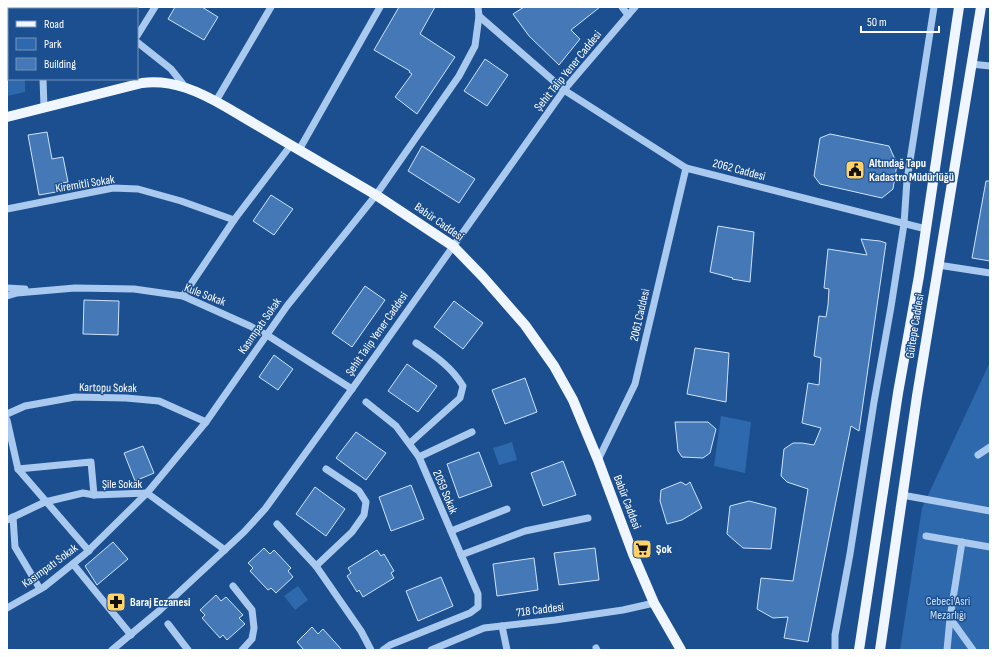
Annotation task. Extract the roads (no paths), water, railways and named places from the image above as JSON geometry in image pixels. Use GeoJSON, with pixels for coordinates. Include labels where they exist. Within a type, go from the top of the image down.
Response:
{"type":"FeatureCollection","features":[{"type":"Feature","properties":{"kind":"main road","name":"Gültepe Caddesi"},"geometry":{"type":"LineString","coordinates":[[859,650],[898,393],[918,284],[959,7]]}},
{"type":"Feature","properties":{"kind":"main road","name":"Gültepe Caddesi"},"geometry":{"type":"LineString","coordinates":[[880,650],[917,396],[981,7]]}},
{"type":"Feature","properties":{"kind":"main road","name":"Babür Caddesi"},"geometry":{"type":"LineString","coordinates":[[7,117],[142,82],[162,82],[186,88],[216,101],[376,195],[453,246],[483,277],[525,325],[554,366],[572,400],[598,460],[633,554],[654,603],[681,650]]}},
{"type":"Feature","properties":{"kind":"street"},"geometry":{"type":"LineString","coordinates":[[138,34],[155,7]]}},
{"type":"Feature","properties":{"kind":"street"},"geometry":{"type":"LineString","coordinates":[[216,101],[271,7]]}},
{"type":"Feature","properties":{"kind":"street"},"geometry":{"type":"LineString","coordinates":[[183,296],[234,220],[295,148],[380,7]]}},
{"type":"Feature","properties":{"kind":"street","name":"Kasımpatı Sokak"},"geometry":{"type":"LineString","coordinates":[[7,608],[40,589],[88,551],[147,493],[206,422],[287,306],[376,195],[459,76],[475,46],[479,16],[478,7]]}},
{"type":"Feature","properties":{"kind":"street"},"geometry":{"type":"LineString","coordinates":[[622,7],[628,15]]}},
{"type":"Feature","properties":{"kind":"street","name":"Şehit Talip Yener Caddesi"},"geometry":{"type":"LineString","coordinates":[[112,650],[131,635],[225,550],[265,509],[564,90],[635,7]]}},
{"type":"Feature","properties":{"kind":"street"},"geometry":{"type":"LineString","coordinates":[[835,650],[835,635],[850,554],[904,224],[907,180],[934,7]]}},
{"type":"Feature","properties":{"kind":"street","name":"2062 Caddesi"},"geometry":{"type":"LineString","coordinates":[[479,16],[564,90],[686,168],[926,229]]}},
{"type":"Feature","properties":{"kind":"street"},"geometry":{"type":"LineString","coordinates":[[138,43],[171,69],[186,88]]}},
{"type":"Feature","properties":{"kind":"street"},"geometry":{"type":"LineString","coordinates":[[971,64],[990,66]]}},
{"type":"Feature","properties":{"kind":"street"},"geometry":{"type":"LineString","coordinates":[[43,80],[44,107]]}},
{"type":"Feature","properties":{"kind":"street","name":"2061 Caddesi"},"geometry":{"type":"LineString","coordinates":[[598,460],[635,384],[686,168]]}},
{"type":"Feature","properties":{"kind":"street","name":"Kiremitli Sokak"},"geometry":{"type":"LineString","coordinates":[[7,209],[113,188],[138,189],[181,201],[234,220]]}},
{"type":"Feature","properties":{"kind":"street"},"geometry":{"type":"LineString","coordinates":[[938,265],[990,273]]}},
{"type":"Feature","properties":{"kind":"street"},"geometry":{"type":"LineString","coordinates":[[7,288],[39,291]]}},
{"type":"Feature","properties":{"kind":"street","name":"Kule Sokak"},"geometry":{"type":"LineString","coordinates":[[7,296],[17,293],[74,288],[134,289],[183,296],[267,335],[352,389]]}},
{"type":"Feature","properties":{"kind":"street"},"geometry":{"type":"LineString","coordinates":[[410,443],[460,398],[463,386],[456,374],[446,364],[416,343]]}},
{"type":"Feature","properties":{"kind":"street","name":"Kartopu Sokak"},"geometry":{"type":"LineString","coordinates":[[7,414],[25,406],[75,397],[126,398],[159,401],[206,422]]}},
{"type":"Feature","properties":{"kind":"street","name":"2059 Sokak"},"geometry":{"type":"LineString","coordinates":[[366,402],[396,426],[419,457],[478,594],[478,607],[470,613],[390,645],[383,650]]}},
{"type":"Feature","properties":{"kind":"street"},"geometry":{"type":"LineString","coordinates":[[7,420],[18,469],[88,551]]}},
{"type":"Feature","properties":{"kind":"street"},"geometry":{"type":"LineString","coordinates":[[419,457],[472,432]]}},
{"type":"Feature","properties":{"kind":"street"},"geometry":{"type":"LineString","coordinates":[[978,456],[990,446]]}},
{"type":"Feature","properties":{"kind":"street"},"geometry":{"type":"LineString","coordinates":[[18,469],[91,462],[94,495]]}},
{"type":"Feature","properties":{"kind":"street"},"geometry":{"type":"LineString","coordinates":[[316,566],[352,532],[364,515],[366,502],[359,491],[326,469]]}},
{"type":"Feature","properties":{"kind":"street","name":"Şile Sokak"},"geometry":{"type":"LineString","coordinates":[[10,518],[45,502],[83,493],[94,495],[147,493],[225,550]]}},
{"type":"Feature","properties":{"kind":"street"},"geometry":{"type":"LineString","coordinates":[[902,494],[990,511]]}},
{"type":"Feature","properties":{"kind":"street"},"geometry":{"type":"LineString","coordinates":[[451,531],[507,510]]}},
{"type":"Feature","properties":{"kind":"street"},"geometry":{"type":"LineString","coordinates":[[10,518],[15,547],[40,589]]}},
{"type":"Feature","properties":{"kind":"street"},"geometry":{"type":"LineString","coordinates":[[461,555],[525,530],[588,518]]}},
{"type":"Feature","properties":{"kind":"street"},"geometry":{"type":"LineString","coordinates":[[277,524],[316,566],[361,631],[371,650]]}},
{"type":"Feature","properties":{"kind":"street"},"geometry":{"type":"LineString","coordinates":[[926,536],[990,547]]}},
{"type":"Feature","properties":{"kind":"street"},"geometry":{"type":"LineString","coordinates":[[947,650],[950,618],[962,542]]}},
{"type":"Feature","properties":{"kind":"street"},"geometry":{"type":"LineString","coordinates":[[73,564],[131,635]]}},
{"type":"Feature","properties":{"kind":"street"},"geometry":{"type":"LineString","coordinates":[[233,586],[252,610],[254,622],[252,639],[242,650]]}},
{"type":"Feature","properties":{"kind":"street","name":"718 Caddesi"},"geometry":{"type":"LineString","coordinates":[[431,650],[484,628],[563,619],[654,603]]}},
{"type":"Feature","properties":{"kind":"street"},"geometry":{"type":"LineString","coordinates":[[950,618],[973,650]]}},
{"type":"Feature","properties":{"kind":"street"},"geometry":{"type":"LineString","coordinates":[[168,624],[188,650]]}},
{"type":"Feature","properties":{"kind":"street"},"geometry":{"type":"LineString","coordinates":[[502,626],[507,650]]}},
{"type":"Feature","properties":{"kind":"place","name":"Altındağ Tapu Kadastro Müdürlüğü"},"geometry":{"type":"Point","coordinates":[855,170]}},
{"type":"Feature","properties":{"kind":"place","name":"Şok"},"geometry":{"type":"Point","coordinates":[642,549]}},
{"type":"Feature","properties":{"kind":"place","name":"Baraj Eczanesi"},"geometry":{"type":"Point","coordinates":[116,602]}},
{"type":"Feature","properties":{"kind":"park label","name":"Cebeci Asri Mezarlığı"},"geometry":{"type":"Point","coordinates":[948,608]}}]}
